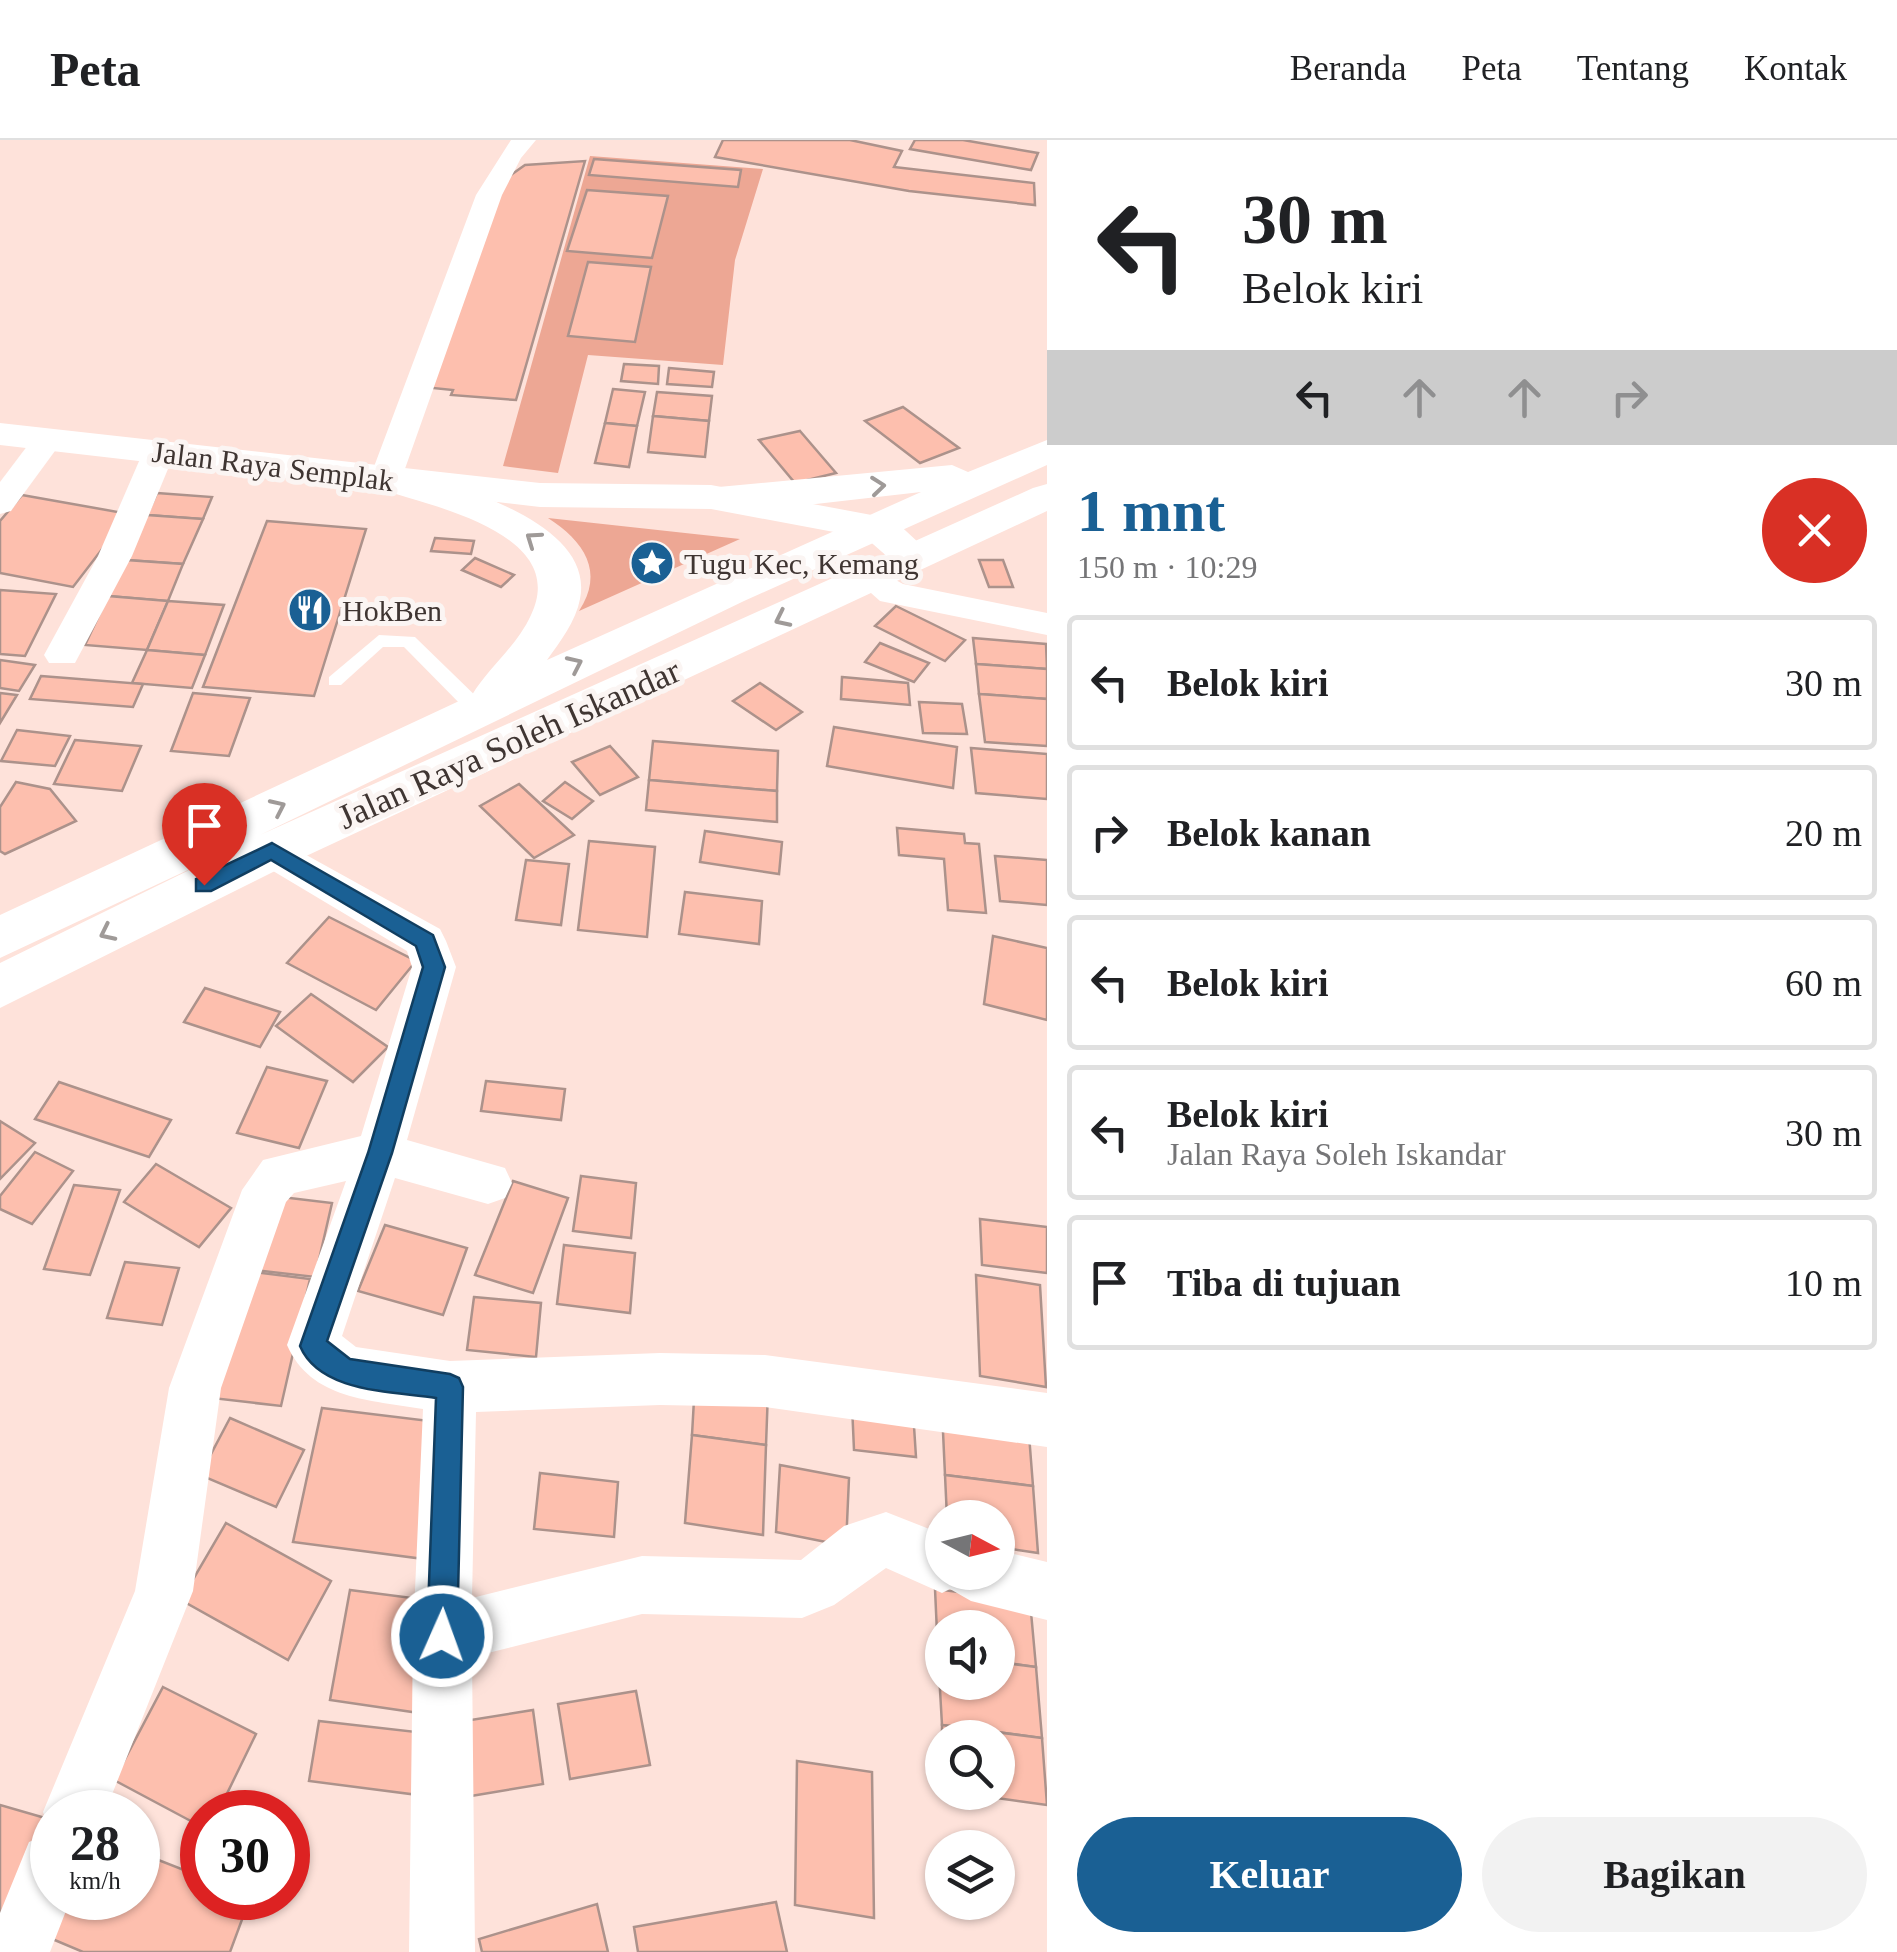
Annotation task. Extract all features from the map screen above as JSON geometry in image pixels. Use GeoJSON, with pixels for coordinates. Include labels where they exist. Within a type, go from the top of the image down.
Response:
{"type":"FeatureCollection","features":[{"type":"Feature","properties":{"kind":"main road","name":"Jalan Raya Semplak"},"geometry":{"type":"LineString","coordinates":[[0,434],[547,495],[765,528],[853,561]]}},
{"type":"Feature","properties":{"kind":"main road"},"geometry":{"type":"LineString","coordinates":[[711,497],[962,476],[1035,456]]}},
{"type":"Feature","properties":{"kind":"main road","name":"Jalan Raya Soleh Iskandar"},"geometry":{"type":"LineString","coordinates":[[0,986],[853,561],[879,528],[1035,456]]}},
{"type":"Feature","properties":{"kind":"main road"},"geometry":{"type":"LineString","coordinates":[[388,480],[487,514],[530,534],[556,556],[562,576],[560,597],[546,630],[482,708]]}},
{"type":"Feature","properties":{"kind":"main road","name":"Jalan Raya Semplak"},"geometry":{"type":"LineString","coordinates":[[547,495],[711,497],[879,528],[912,556]]}},
{"type":"Feature","properties":{"kind":"main road","name":"Jalan Raya Soleh Iskandar"},"geometry":{"type":"LineString","coordinates":[[0,938],[482,708],[853,561],[912,556],[1047,496]]}},
{"type":"Feature","properties":{"kind":"street"},"geometry":{"type":"LineString","coordinates":[[388,480],[489,195],[506,160],[524,140]]}},
{"type":"Feature","properties":{"kind":"street"},"geometry":{"type":"LineString","coordinates":[[0,504],[48,440]]}},
{"type":"Feature","properties":{"kind":"street"},"geometry":{"type":"LineString","coordinates":[[62,655],[116,556],[159,452]]}},
{"type":"Feature","properties":{"kind":"street"},"geometry":{"type":"LineString","coordinates":[[853,561],[892,592],[1047,624]]}},
{"type":"Feature","properties":{"kind":"street"},"geometry":{"type":"LineString","coordinates":[[272,851],[425,941],[434,967],[380,1153],[313,1346],[345,1371],[450,1387],[660,1379],[764,1381],[1047,1420]]}},
{"type":"Feature","properties":{"kind":"street"},"geometry":{"type":"LineString","coordinates":[[83,1790],[164,1591],[195,1388],[266,1190],[280,1175],[380,1153],[488,1183]]}},
{"type":"Feature","properties":{"kind":"street"},"geometry":{"type":"LineString","coordinates":[[442,1952],[442,1636],[450,1387]]}},
{"type":"Feature","properties":{"kind":"street"},"geometry":{"type":"LineString","coordinates":[[442,1636],[644,1584],[703,1584],[764,1592],[808,1588],[875,1540],[891,1540],[925,1556]]}},
{"type":"Feature","properties":{"kind":"street"},"geometry":{"type":"LineString","coordinates":[[1015,1583],[1047,1591]]}},
{"type":"Feature","properties":{"kind":"street"},"geometry":{"type":"LineString","coordinates":[[17,1952],[30,1920]]}},
{"type":"Feature","properties":{"kind":"lane"},"geometry":{"type":"LineString","coordinates":[[335,681],[380,641],[409,642],[482,708]]}},
{"type":"Feature","properties":{"kind":"shaded area"},"geometry":{"type":"Polygon","coordinates":[[[590,156],[763,169],[735,260],[723,365],[588,355],[558,473],[503,466],[590,156]]]}},
{"type":"Feature","properties":{"kind":"shaded area"},"geometry":{"type":"Polygon","coordinates":[[[548,518],[740,539],[579,611],[590,583],[587,558],[572,537],[548,518]]]}},
{"type":"Feature","properties":{"kind":"building"},"geometry":{"type":"Polygon","coordinates":[[[723,140],[850,140],[902,151],[894,167],[1034,183],[1035,205],[909,191],[715,157],[723,140]]]}},
{"type":"Feature","properties":{"kind":"building"},"geometry":{"type":"Polygon","coordinates":[[[915,140],[963,140],[1038,153],[1031,170],[910,149],[915,140]]]}},
{"type":"Feature","properties":{"kind":"building"},"geometry":{"type":"Polygon","coordinates":[[[594,159],[741,170],[738,187],[589,175],[594,159]]]}},
{"type":"Feature","properties":{"kind":"building"},"geometry":{"type":"Polygon","coordinates":[[[585,161],[516,400],[451,395],[453,390],[423,387],[501,182],[525,165],[585,161]]]}},
{"type":"Feature","properties":{"kind":"building"},"geometry":{"type":"Polygon","coordinates":[[[587,190],[668,196],[652,258],[567,251],[587,190]]]}},
{"type":"Feature","properties":{"kind":"building"},"geometry":{"type":"Polygon","coordinates":[[[588,262],[651,267],[635,342],[568,336],[588,262]]]}},
{"type":"Feature","properties":{"kind":"building"},"geometry":{"type":"Polygon","coordinates":[[[624,364],[659,366],[658,384],[621,381],[624,364]]]}},
{"type":"Feature","properties":{"kind":"building"},"geometry":{"type":"Polygon","coordinates":[[[669,368],[714,372],[712,387],[667,384],[669,368]]]}},
{"type":"Feature","properties":{"kind":"building"},"geometry":{"type":"Polygon","coordinates":[[[613,389],[645,392],[637,426],[605,423],[613,389]]]}},
{"type":"Feature","properties":{"kind":"building"},"geometry":{"type":"Polygon","coordinates":[[[657,392],[712,396],[709,421],[653,416],[657,392]]]}},
{"type":"Feature","properties":{"kind":"building"},"geometry":{"type":"Polygon","coordinates":[[[903,407],[959,448],[920,463],[865,421],[903,407]]]}},
{"type":"Feature","properties":{"kind":"building"},"geometry":{"type":"Polygon","coordinates":[[[653,416],[709,421],[705,457],[648,452],[653,416]]]}},
{"type":"Feature","properties":{"kind":"building"},"geometry":{"type":"Polygon","coordinates":[[[605,423],[637,426],[629,467],[595,463],[605,423]]]}},
{"type":"Feature","properties":{"kind":"building"},"geometry":{"type":"Polygon","coordinates":[[[800,431],[836,473],[795,483],[759,440],[800,431]]]}},
{"type":"Feature","properties":{"kind":"building"},"geometry":{"type":"Polygon","coordinates":[[[157,493],[212,497],[203,519],[147,515],[157,493]]]}},
{"type":"Feature","properties":{"kind":"building"},"geometry":{"type":"Polygon","coordinates":[[[22,495],[129,514],[73,587],[0,573],[0,521],[22,495]]]}},
{"type":"Feature","properties":{"kind":"building"},"geometry":{"type":"Polygon","coordinates":[[[147,515],[203,519],[183,564],[126,560],[147,515]]]}},
{"type":"Feature","properties":{"kind":"building"},"geometry":{"type":"Polygon","coordinates":[[[267,521],[366,529],[314,696],[203,687],[267,521]]]}},
{"type":"Feature","properties":{"kind":"building"},"geometry":{"type":"Polygon","coordinates":[[[435,538],[474,541],[471,554],[431,551],[435,538]]]}},
{"type":"Feature","properties":{"kind":"building"},"geometry":{"type":"Polygon","coordinates":[[[475,558],[514,575],[501,587],[462,570],[475,558]]]}},
{"type":"Feature","properties":{"kind":"building"},"geometry":{"type":"Polygon","coordinates":[[[126,560],[183,564],[168,601],[108,596],[126,560]]]}},
{"type":"Feature","properties":{"kind":"building"},"geometry":{"type":"Polygon","coordinates":[[[979,560],[1003,560],[1013,587],[989,587],[979,560]]]}},
{"type":"Feature","properties":{"kind":"building"},"geometry":{"type":"Polygon","coordinates":[[[0,590],[56,594],[25,656],[0,654],[0,590]]]}},
{"type":"Feature","properties":{"kind":"building"},"geometry":{"type":"Polygon","coordinates":[[[108,596],[168,601],[147,650],[85,645],[108,596]]]}},
{"type":"Feature","properties":{"kind":"building"},"geometry":{"type":"Polygon","coordinates":[[[168,601],[224,605],[205,655],[147,650],[168,601]]]}},
{"type":"Feature","properties":{"kind":"building"},"geometry":{"type":"Polygon","coordinates":[[[896,606],[965,640],[945,661],[875,626],[896,606]]]}},
{"type":"Feature","properties":{"kind":"building"},"geometry":{"type":"Polygon","coordinates":[[[973,638],[1046,644],[1047,669],[976,664],[973,638]]]}},
{"type":"Feature","properties":{"kind":"building"},"geometry":{"type":"Polygon","coordinates":[[[880,643],[929,663],[914,682],[865,662],[880,643]]]}},
{"type":"Feature","properties":{"kind":"building"},"geometry":{"type":"Polygon","coordinates":[[[147,650],[205,655],[192,688],[132,683],[147,650]]]}},
{"type":"Feature","properties":{"kind":"building"},"geometry":{"type":"Polygon","coordinates":[[[0,660],[35,665],[19,691],[0,688],[0,660]]]}},
{"type":"Feature","properties":{"kind":"building"},"geometry":{"type":"Polygon","coordinates":[[[976,664],[1047,669],[1047,699],[979,694],[976,664]]]}},
{"type":"Feature","properties":{"kind":"building"},"geometry":{"type":"Polygon","coordinates":[[[41,676],[143,684],[133,707],[30,699],[41,676]]]}},
{"type":"Feature","properties":{"kind":"building"},"geometry":{"type":"Polygon","coordinates":[[[842,677],[908,683],[910,705],[841,699],[842,677]]]}},
{"type":"Feature","properties":{"kind":"building"},"geometry":{"type":"Polygon","coordinates":[[[760,683],[802,712],[776,730],[733,701],[760,683]]]}},
{"type":"Feature","properties":{"kind":"building"},"geometry":{"type":"Polygon","coordinates":[[[0,693],[17,695],[0,723],[0,693]]]}},
{"type":"Feature","properties":{"kind":"building"},"geometry":{"type":"Polygon","coordinates":[[[193,693],[250,698],[229,756],[171,751],[193,693]]]}},
{"type":"Feature","properties":{"kind":"building"},"geometry":{"type":"Polygon","coordinates":[[[979,694],[1047,699],[1047,746],[985,742],[979,694]]]}},
{"type":"Feature","properties":{"kind":"building"},"geometry":{"type":"Polygon","coordinates":[[[919,702],[962,704],[967,734],[923,733],[919,702]]]}},
{"type":"Feature","properties":{"kind":"building"},"geometry":{"type":"Polygon","coordinates":[[[834,727],[957,747],[953,788],[827,766],[834,727]]]}},
{"type":"Feature","properties":{"kind":"building"},"geometry":{"type":"Polygon","coordinates":[[[17,730],[70,736],[55,766],[1,761],[17,730]]]}},
{"type":"Feature","properties":{"kind":"building"},"geometry":{"type":"Polygon","coordinates":[[[75,740],[141,746],[122,791],[54,784],[75,740]]]}},
{"type":"Feature","properties":{"kind":"building"},"geometry":{"type":"Polygon","coordinates":[[[653,741],[778,751],[777,791],[649,780],[653,741]]]}},
{"type":"Feature","properties":{"kind":"building"},"geometry":{"type":"Polygon","coordinates":[[[610,746],[638,777],[600,795],[572,762],[610,746]]]}},
{"type":"Feature","properties":{"kind":"building"},"geometry":{"type":"Polygon","coordinates":[[[971,748],[1047,754],[1047,799],[976,793],[971,748]]]}},
{"type":"Feature","properties":{"kind":"building"},"geometry":{"type":"Polygon","coordinates":[[[649,780],[777,791],[777,822],[646,810],[649,780]]]}},
{"type":"Feature","properties":{"kind":"building"},"geometry":{"type":"Polygon","coordinates":[[[16,782],[50,789],[76,821],[5,854],[0,851],[0,807],[16,782]]]}},
{"type":"Feature","properties":{"kind":"building"},"geometry":{"type":"Polygon","coordinates":[[[565,782],[593,801],[572,819],[543,801],[565,782]]]}},
{"type":"Feature","properties":{"kind":"building"},"geometry":{"type":"Polygon","coordinates":[[[519,784],[574,835],[534,858],[480,806],[519,784]]]}},
{"type":"Feature","properties":{"kind":"building"},"geometry":{"type":"Polygon","coordinates":[[[897,828],[964,834],[965,843],[979,844],[986,913],[948,910],[944,859],[899,855],[897,828]]]}},
{"type":"Feature","properties":{"kind":"building"},"geometry":{"type":"Polygon","coordinates":[[[705,831],[782,842],[779,874],[700,862],[705,831]]]}},
{"type":"Feature","properties":{"kind":"building"},"geometry":{"type":"Polygon","coordinates":[[[589,841],[655,847],[647,937],[578,930],[589,841]]]}},
{"type":"Feature","properties":{"kind":"building"},"geometry":{"type":"Polygon","coordinates":[[[995,856],[1047,860],[1047,905],[1000,901],[995,856]]]}},
{"type":"Feature","properties":{"kind":"building"},"geometry":{"type":"Polygon","coordinates":[[[526,860],[569,864],[561,925],[516,920],[526,860]]]}},
{"type":"Feature","properties":{"kind":"building"},"geometry":{"type":"Polygon","coordinates":[[[685,892],[762,901],[759,944],[679,934],[685,892]]]}},
{"type":"Feature","properties":{"kind":"building"},"geometry":{"type":"Polygon","coordinates":[[[329,917],[416,961],[376,1010],[287,963],[329,917]]]}},
{"type":"Feature","properties":{"kind":"building"},"geometry":{"type":"Polygon","coordinates":[[[993,936],[1047,948],[1047,1020],[984,1004],[993,936]]]}},
{"type":"Feature","properties":{"kind":"building"},"geometry":{"type":"Polygon","coordinates":[[[205,988],[280,1012],[260,1047],[184,1022],[205,988]]]}},
{"type":"Feature","properties":{"kind":"building"},"geometry":{"type":"Polygon","coordinates":[[[311,994],[388,1047],[353,1082],[276,1026],[311,994]]]}},
{"type":"Feature","properties":{"kind":"building"},"geometry":{"type":"Polygon","coordinates":[[[267,1067],[327,1081],[299,1148],[237,1133],[267,1067]]]}},
{"type":"Feature","properties":{"kind":"building"},"geometry":{"type":"Polygon","coordinates":[[[486,1081],[565,1089],[561,1120],[481,1111],[486,1081]]]}},
{"type":"Feature","properties":{"kind":"building"},"geometry":{"type":"Polygon","coordinates":[[[59,1082],[171,1120],[149,1157],[35,1119],[59,1082]]]}},
{"type":"Feature","properties":{"kind":"building"},"geometry":{"type":"Polygon","coordinates":[[[0,1121],[35,1143],[0,1179],[0,1121]]]}},
{"type":"Feature","properties":{"kind":"building"},"geometry":{"type":"Polygon","coordinates":[[[35,1152],[73,1171],[32,1224],[0,1209],[0,1196],[35,1152]]]}},
{"type":"Feature","properties":{"kind":"building"},"geometry":{"type":"Polygon","coordinates":[[[156,1164],[231,1208],[199,1247],[124,1202],[156,1164]]]}},
{"type":"Feature","properties":{"kind":"building"},"geometry":{"type":"Polygon","coordinates":[[[581,1176],[636,1183],[631,1238],[573,1231],[581,1176]]]}},
{"type":"Feature","properties":{"kind":"building"},"geometry":{"type":"Polygon","coordinates":[[[513,1181],[568,1198],[533,1293],[475,1275],[513,1181]]]}},
{"type":"Feature","properties":{"kind":"building"},"geometry":{"type":"Polygon","coordinates":[[[74,1185],[120,1190],[90,1275],[44,1269],[74,1185]]]}},
{"type":"Feature","properties":{"kind":"building"},"geometry":{"type":"Polygon","coordinates":[[[273,1196],[332,1203],[315,1277],[254,1270],[273,1196]]]}},
{"type":"Feature","properties":{"kind":"building"},"geometry":{"type":"Polygon","coordinates":[[[980,1219],[1047,1227],[1047,1273],[982,1265],[980,1219]]]}},
{"type":"Feature","properties":{"kind":"building"},"geometry":{"type":"Polygon","coordinates":[[[385,1225],[467,1248],[443,1315],[358,1291],[385,1225]]]}},
{"type":"Feature","properties":{"kind":"building"},"geometry":{"type":"Polygon","coordinates":[[[564,1245],[635,1253],[630,1313],[557,1304],[564,1245]]]}},
{"type":"Feature","properties":{"kind":"building"},"geometry":{"type":"Polygon","coordinates":[[[125,1262],[179,1268],[162,1325],[107,1318],[125,1262]]]}},
{"type":"Feature","properties":{"kind":"building"},"geometry":{"type":"Polygon","coordinates":[[[246,1271],[310,1279],[281,1406],[212,1398],[246,1271]]]}},
{"type":"Feature","properties":{"kind":"building"},"geometry":{"type":"Polygon","coordinates":[[[976,1275],[1040,1285],[1046,1387],[980,1376],[976,1275]]]}},
{"type":"Feature","properties":{"kind":"building"},"geometry":{"type":"Polygon","coordinates":[[[474,1297],[541,1303],[536,1357],[467,1350],[474,1297]]]}},
{"type":"Feature","properties":{"kind":"building"},"geometry":{"type":"Polygon","coordinates":[[[695,1382],[768,1391],[766,1445],[692,1435],[695,1382]]]}},
{"type":"Feature","properties":{"kind":"building"},"geometry":{"type":"Polygon","coordinates":[[[852,1405],[913,1411],[916,1457],[854,1450],[852,1405]]]}},
{"type":"Feature","properties":{"kind":"building"},"geometry":{"type":"Polygon","coordinates":[[[322,1408],[446,1423],[424,1559],[293,1542],[322,1408]]]}},
{"type":"Feature","properties":{"kind":"building"},"geometry":{"type":"Polygon","coordinates":[[[942,1410],[1028,1422],[1033,1486],[945,1475],[942,1410]]]}},
{"type":"Feature","properties":{"kind":"building"},"geometry":{"type":"Polygon","coordinates":[[[230,1418],[304,1450],[276,1507],[200,1475],[230,1418]]]}},
{"type":"Feature","properties":{"kind":"building"},"geometry":{"type":"Polygon","coordinates":[[[692,1435],[766,1445],[763,1535],[685,1523],[692,1435]]]}},
{"type":"Feature","properties":{"kind":"building"},"geometry":{"type":"Polygon","coordinates":[[[780,1465],[849,1478],[846,1546],[776,1532],[780,1465]]]}},
{"type":"Feature","properties":{"kind":"building"},"geometry":{"type":"Polygon","coordinates":[[[540,1473],[618,1482],[614,1537],[534,1529],[540,1473]]]}},
{"type":"Feature","properties":{"kind":"building"},"geometry":{"type":"Polygon","coordinates":[[[945,1475],[1033,1486],[1038,1553],[1015,1550],[1015,1500],[946,1500],[945,1475]]]}},
{"type":"Feature","properties":{"kind":"building"},"geometry":{"type":"Polygon","coordinates":[[[226,1523],[331,1581],[288,1660],[181,1600],[226,1523]]]}},
{"type":"Feature","properties":{"kind":"building"},"geometry":{"type":"Polygon","coordinates":[[[350,1590],[443,1602],[426,1714],[330,1700],[350,1590]]]}},
{"type":"Feature","properties":{"kind":"building"},"geometry":{"type":"Polygon","coordinates":[[[935,1590],[1030,1601],[1036,1667],[1015,1664],[1015,1610],[936,1610],[935,1590]]]}},
{"type":"Feature","properties":{"kind":"building"},"geometry":{"type":"Polygon","coordinates":[[[1015,1664],[1036,1667],[1042,1738],[1015,1734],[1015,1720],[942,1720],[941,1700],[1015,1700],[1015,1664]]]}},
{"type":"Feature","properties":{"kind":"building"},"geometry":{"type":"Polygon","coordinates":[[[163,1687],[256,1734],[229,1790],[180,1790],[180,1815],[160,1805],[160,1790],[133,1790],[114,1780],[163,1687]]]}},
{"type":"Feature","properties":{"kind":"building"},"geometry":{"type":"Polygon","coordinates":[[[636,1691],[650,1765],[570,1779],[558,1704],[636,1691]]]}},
{"type":"Feature","properties":{"kind":"building"},"geometry":{"type":"Polygon","coordinates":[[[533,1710],[543,1784],[459,1798],[452,1723],[533,1710]]]}},
{"type":"Feature","properties":{"kind":"building"},"geometry":{"type":"Polygon","coordinates":[[[319,1721],[434,1734],[426,1796],[309,1781],[319,1721]]]}},
{"type":"Feature","properties":{"kind":"building"},"geometry":{"type":"Polygon","coordinates":[[[1015,1734],[1042,1738],[1047,1805],[1015,1801],[1015,1734]]]}},
{"type":"Feature","properties":{"kind":"building"},"geometry":{"type":"Polygon","coordinates":[[[797,1761],[872,1772],[874,1918],[795,1905],[797,1761]]]}},
{"type":"Feature","properties":{"kind":"building"},"geometry":{"type":"Polygon","coordinates":[[[0,1805],[30,1814],[30,1898],[16,1937],[0,1932],[0,1805]]]}},
{"type":"Feature","properties":{"kind":"building"},"geometry":{"type":"Polygon","coordinates":[[[160,1861],[180,1868],[180,1920],[242,1920],[230,1952],[83,1952],[38,1933],[44,1920],[160,1920],[160,1861]]]}},
{"type":"Feature","properties":{"kind":"building"},"geometry":{"type":"Polygon","coordinates":[[[776,1902],[787,1952],[638,1952],[634,1927],[776,1902]]]}},
{"type":"Feature","properties":{"kind":"building"},"geometry":{"type":"Polygon","coordinates":[[[597,1904],[608,1952],[482,1952],[479,1939],[597,1904]]]}},
{"type":"Feature","properties":{"kind":"place","name":"Tugu Kec, Kemang"},"geometry":{"type":"Point","coordinates":[652,563]}},
{"type":"Feature","properties":{"kind":"place","name":"HokBen"},"geometry":{"type":"Point","coordinates":[310,610]}},
{"type":"Feature","properties":{"kind":"route"},"geometry":{"type":"LineString","coordinates":[[204,885],[272,851],[425,941],[434,967],[380,1153],[313,1346],[345,1371],[450,1387],[442,1636]]}}]}
